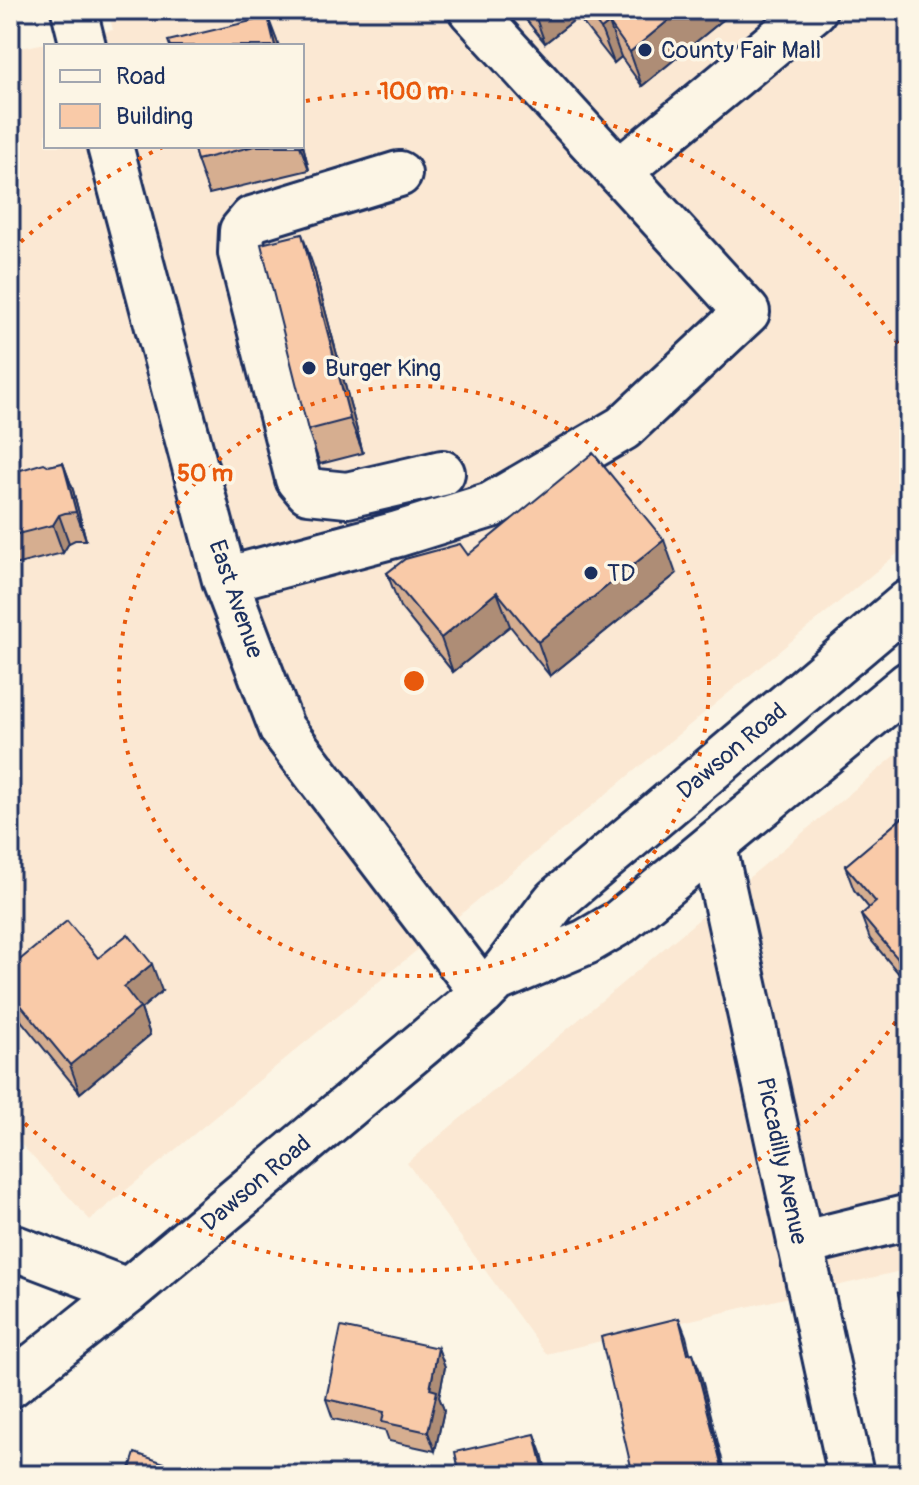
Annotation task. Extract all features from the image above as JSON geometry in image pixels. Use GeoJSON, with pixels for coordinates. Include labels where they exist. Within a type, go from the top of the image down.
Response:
{"type":"FeatureCollection","features":[{"type":"Feature","properties":{"kind":"street"},"geometry":{"type":"LineString","coordinates":[[74,10],[82,44]]}},
{"type":"Feature","properties":{"kind":"street"},"geometry":{"type":"LineString","coordinates":[[225,580],[398,534],[491,505],[623,428],[747,312],[471,10]]}},
{"type":"Feature","properties":{"kind":"street"},"geometry":{"type":"LineString","coordinates":[[620,171],[814,10]]}},
{"type":"Feature","properties":{"kind":"street","name":"East Avenue"},"geometry":{"type":"LineString","coordinates":[[111,148],[225,580],[282,729],[491,985]]}},
{"type":"Feature","properties":{"kind":"street"},"geometry":{"type":"LineString","coordinates":[[399,174],[252,219],[242,231],[241,253],[298,479],[308,491],[347,495],[442,473]]}},
{"type":"Feature","properties":{"kind":"street","name":"Dawson Road"},"geometry":{"type":"LineString","coordinates":[[10,1385],[128,1291],[491,985],[556,900],[909,602]]}},
{"type":"Feature","properties":{"kind":"street","name":"Dawson Road"},"geometry":{"type":"LineString","coordinates":[[491,985],[586,942],[620,922],[909,684]]}},
{"type":"Feature","properties":{"kind":"street","name":"Piccadilly Avenue"},"geometry":{"type":"LineString","coordinates":[[714,847],[851,1475]]}},
{"type":"Feature","properties":{"kind":"street"},"geometry":{"type":"LineString","coordinates":[[800,1244],[909,1217]]}},
{"type":"Feature","properties":{"kind":"street"},"geometry":{"type":"LineString","coordinates":[[10,1246],[128,1291]]}},
{"type":"Feature","properties":{"kind":"shaded area"},"geometry":{"type":"Polygon","coordinates":[[[108,10],[909,10],[909,544],[90,1220],[10,1132],[10,50],[113,30],[108,10]]]}},
{"type":"Feature","properties":{"kind":"shaded area"},"geometry":{"type":"Polygon","coordinates":[[[909,744],[909,1269],[546,1354],[407,1163],[909,744]]]}},
{"type":"Feature","properties":{"kind":"building"},"geometry":{"type":"Polygon","coordinates":[[[586,10],[681,10],[630,52],[609,23],[601,29],[586,10]]]}},
{"type":"Feature","properties":{"kind":"building"},"geometry":{"type":"Polygon","coordinates":[[[268,17],[275,44],[169,44],[168,41],[268,17]]]}},
{"type":"Feature","properties":{"kind":"building"},"geometry":{"type":"Polygon","coordinates":[[[194,148],[247,148],[197,160],[194,148]]]}},
{"type":"Feature","properties":{"kind":"building"},"geometry":{"type":"Polygon","coordinates":[[[302,234],[350,419],[308,430],[261,244],[302,234]]]}},
{"type":"Feature","properties":{"kind":"building"},"geometry":{"type":"Polygon","coordinates":[[[593,453],[664,540],[538,642],[497,592],[441,638],[387,573],[405,559],[460,544],[468,555],[593,453]]]}},
{"type":"Feature","properties":{"kind":"building"},"geometry":{"type":"Polygon","coordinates":[[[44,463],[49,466],[63,463],[76,512],[59,515],[53,525],[10,536],[10,465],[21,470],[44,463]]]}},
{"type":"Feature","properties":{"kind":"building"},"geometry":{"type":"Polygon","coordinates":[[[909,812],[909,972],[861,915],[876,902],[845,866],[909,812]]]}},
{"type":"Feature","properties":{"kind":"building"},"geometry":{"type":"Polygon","coordinates":[[[67,921],[98,958],[128,934],[152,964],[124,987],[140,1008],[70,1065],[10,992],[10,968],[67,921]]]}},
{"type":"Feature","properties":{"kind":"building"},"geometry":{"type":"Polygon","coordinates":[[[909,1290],[909,1340],[898,1293],[909,1290]]]}},
{"type":"Feature","properties":{"kind":"building"},"geometry":{"type":"Polygon","coordinates":[[[679,1318],[688,1354],[693,1353],[724,1475],[633,1475],[601,1337],[679,1318]]]}},
{"type":"Feature","properties":{"kind":"building"},"geometry":{"type":"Polygon","coordinates":[[[341,1327],[438,1348],[430,1389],[437,1391],[428,1432],[382,1422],[384,1412],[326,1399],[341,1327]]]}},
{"type":"Feature","properties":{"kind":"building"},"geometry":{"type":"Polygon","coordinates":[[[535,1434],[545,1475],[460,1475],[455,1452],[535,1434]]]}},
{"type":"Feature","properties":{"kind":"building"},"geometry":{"type":"Polygon","coordinates":[[[135,1453],[199,1475],[128,1475],[135,1453]]]}},
{"type":"Feature","properties":{"kind":"place","name":"County Fair Mall"},"geometry":{"type":"Point","coordinates":[645,50]}},
{"type":"Feature","properties":{"kind":"place","name":"Burger King"},"geometry":{"type":"Point","coordinates":[309,368]}},
{"type":"Feature","properties":{"kind":"place","name":"TD"},"geometry":{"type":"Point","coordinates":[591,573]}}]}
